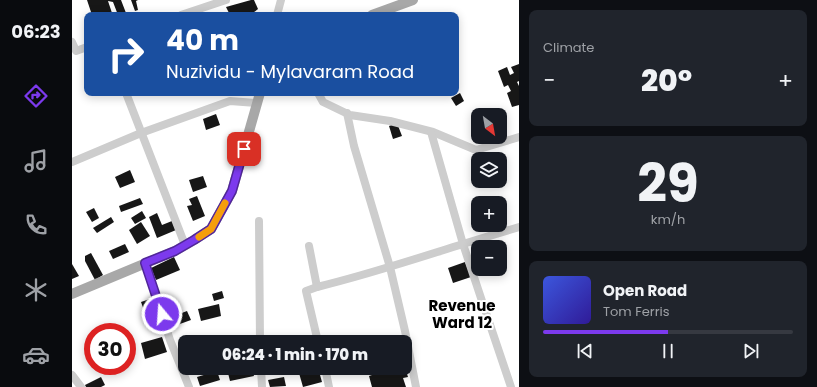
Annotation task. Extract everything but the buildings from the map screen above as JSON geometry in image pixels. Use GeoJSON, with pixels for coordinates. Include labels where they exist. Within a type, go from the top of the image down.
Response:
{"type":"FeatureCollection","features":[{"type":"Feature","properties":{"kind":"main road"},"geometry":{"type":"LineString","coordinates":[[380,12],[413,0]]}},
{"type":"Feature","properties":{"kind":"main road"},"geometry":{"type":"LineString","coordinates":[[72,294],[175,251],[211,229],[232,191],[258,98]]}},
{"type":"Feature","properties":{"kind":"street"},"geometry":{"type":"LineString","coordinates":[[191,12],[226,0]]}},
{"type":"Feature","properties":{"kind":"street"},"geometry":{"type":"LineString","coordinates":[[278,12],[281,0]]}},
{"type":"Feature","properties":{"kind":"street"},"geometry":{"type":"LineString","coordinates":[[73,45],[76,51],[84,48]]}},
{"type":"Feature","properties":{"kind":"street"},"geometry":{"type":"LineString","coordinates":[[127,96],[185,245]]}},
{"type":"Feature","properties":{"kind":"street"},"geometry":{"type":"LineString","coordinates":[[320,96],[324,102],[350,115],[390,121],[430,132],[476,150],[519,136]]}},
{"type":"Feature","properties":{"kind":"street"},"geometry":{"type":"LineString","coordinates":[[72,162],[141,133],[230,101],[258,98]]}},
{"type":"Feature","properties":{"kind":"street"},"geometry":{"type":"LineString","coordinates":[[347,113],[354,146],[390,268],[405,331],[416,387]]}},
{"type":"Feature","properties":{"kind":"street"},"geometry":{"type":"LineString","coordinates":[[430,132],[463,244],[511,387]]}},
{"type":"Feature","properties":{"kind":"street"},"geometry":{"type":"LineString","coordinates":[[259,221],[260,335]]}},
{"type":"Feature","properties":{"kind":"street"},"geometry":{"type":"LineString","coordinates":[[316,335],[306,291],[390,268],[519,227]]}},
{"type":"Feature","properties":{"kind":"street"},"geometry":{"type":"LineString","coordinates":[[309,246],[317,287]]}},
{"type":"Feature","properties":{"kind":"street"},"geometry":{"type":"LineString","coordinates":[[145,263],[170,340],[189,387]]}},
{"type":"Feature","properties":{"kind":"street"},"geometry":{"type":"LineString","coordinates":[[72,375],[81,387]]}},
{"type":"Feature","properties":{"kind":"street"},"geometry":{"type":"LineString","coordinates":[[261,375],[262,387]]}},
{"type":"Feature","properties":{"kind":"street"},"geometry":{"type":"LineString","coordinates":[[326,375],[329,387]]}},
{"type":"Feature","properties":{"kind":"slow traffic"},"geometry":{"type":"LineString","coordinates":[[199,237],[211,229],[225,203]]}},
{"type":"Feature","properties":{"kind":"district","name":"Revenue Ward 12"},"geometry":{"type":"Point","coordinates":[462,314]}},
{"type":"Feature","properties":{"kind":"route"},"geometry":{"type":"LineString","coordinates":[[162,314],[145,263],[175,251],[211,229],[232,191],[244,149]]}}]}
